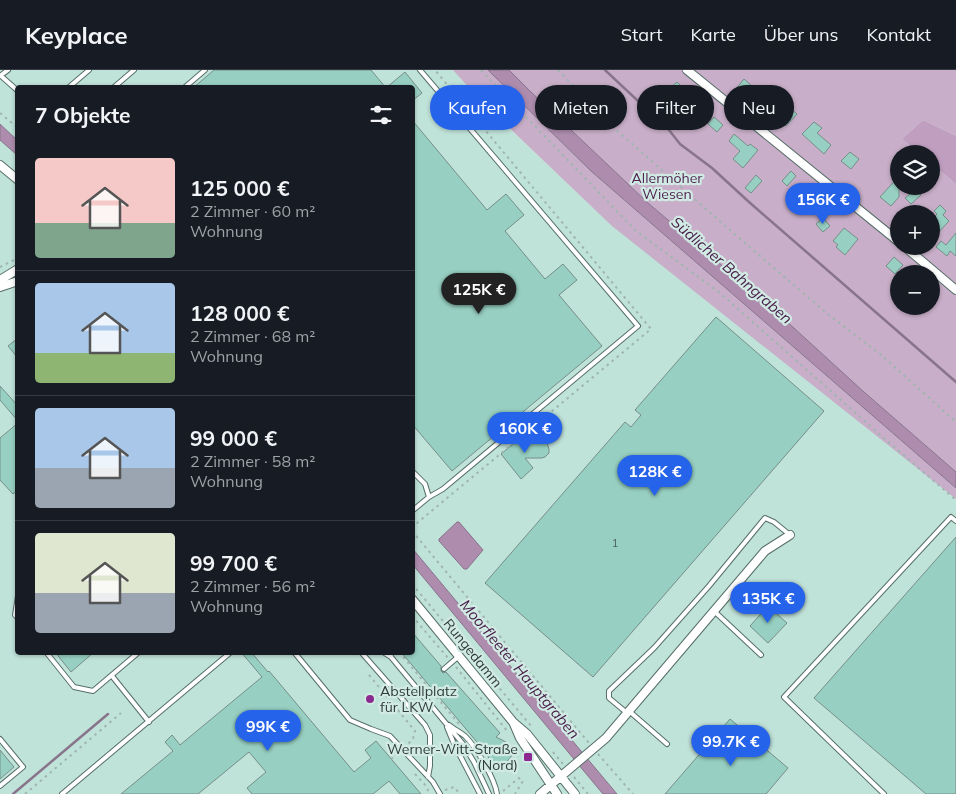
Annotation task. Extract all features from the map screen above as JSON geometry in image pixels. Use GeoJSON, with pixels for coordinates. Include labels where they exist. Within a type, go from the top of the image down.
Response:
{"type":"FeatureCollection","features":[{"type":"Feature","properties":{"kind":"street"},"geometry":{"type":"LineString","coordinates":[[688,70],[890,235]]}},
{"type":"Feature","properties":{"kind":"street"},"geometry":{"type":"LineString","coordinates":[[1,168],[15,178]]}},
{"type":"Feature","properties":{"kind":"street"},"geometry":{"type":"LineString","coordinates":[[915,255],[956,290]]}},
{"type":"Feature","properties":{"kind":"street"},"geometry":{"type":"LineString","coordinates":[[0,280],[15,271]]}},
{"type":"Feature","properties":{"kind":"street"},"geometry":{"type":"LineString","coordinates":[[0,287],[15,282]]}},
{"type":"Feature","properties":{"kind":"street"},"geometry":{"type":"LineString","coordinates":[[540,794],[606,738],[765,551],[790,536]]}},
{"type":"Feature","properties":{"kind":"street","name":"Rungedamm"},"geometry":{"type":"LineString","coordinates":[[415,603],[514,722],[527,734],[575,794]]}},
{"type":"Feature","properties":{"kind":"street","name":"Rungedamm"},"geometry":{"type":"LineString","coordinates":[[514,722],[520,738],[557,794]]}},
{"type":"Feature","properties":{"kind":"lane"},"geometry":{"type":"LineString","coordinates":[[8,70],[1,76],[15,88]]}},
{"type":"Feature","properties":{"kind":"lane"},"geometry":{"type":"LineString","coordinates":[[72,85],[89,70]]}},
{"type":"Feature","properties":{"kind":"lane"},"geometry":{"type":"LineString","coordinates":[[116,85],[134,70]]}},
{"type":"Feature","properties":{"kind":"lane"},"geometry":{"type":"LineString","coordinates":[[188,85],[205,70]]}},
{"type":"Feature","properties":{"kind":"lane"},"geometry":{"type":"LineString","coordinates":[[415,509],[443,489],[638,326],[420,70]]}},
{"type":"Feature","properties":{"kind":"lane"},"geometry":{"type":"LineString","coordinates":[[415,474],[425,484],[429,497]]}},
{"type":"Feature","properties":{"kind":"lane"},"geometry":{"type":"LineString","coordinates":[[884,794],[784,698],[951,517],[956,521]]}},
{"type":"Feature","properties":{"kind":"lane"},"geometry":{"type":"LineString","coordinates":[[667,744],[609,698],[609,691],[654,648],[709,586],[765,518],[774,522],[790,536]]}},
{"type":"Feature","properties":{"kind":"lane"},"geometry":{"type":"LineString","coordinates":[[714,611],[761,656]]}},
{"type":"Feature","properties":{"kind":"lane"},"geometry":{"type":"LineString","coordinates":[[48,655],[74,687],[93,691],[136,655]]}},
{"type":"Feature","properties":{"kind":"lane"},"geometry":{"type":"LineString","coordinates":[[62,794],[227,655]]}},
{"type":"Feature","properties":{"kind":"lane"},"geometry":{"type":"LineString","coordinates":[[296,655],[350,720],[390,736],[428,777],[438,793]]}},
{"type":"Feature","properties":{"kind":"lane"},"geometry":{"type":"LineString","coordinates":[[364,655],[425,724],[430,735],[428,777]]}},
{"type":"Feature","properties":{"kind":"lane"},"geometry":{"type":"LineString","coordinates":[[391,655],[463,744],[489,794]]}},
{"type":"Feature","properties":{"kind":"lane"},"geometry":{"type":"LineString","coordinates":[[444,669],[459,656]]}},
{"type":"Feature","properties":{"kind":"lane"},"geometry":{"type":"LineString","coordinates":[[112,676],[149,722]]}},
{"type":"Feature","properties":{"kind":"lane"},"geometry":{"type":"LineString","coordinates":[[445,722],[465,736],[482,758],[495,785],[497,794]]}},
{"type":"Feature","properties":{"kind":"lane"},"geometry":{"type":"LineString","coordinates":[[445,722],[454,744],[480,794]]}},
{"type":"Feature","properties":{"kind":"lane"},"geometry":{"type":"LineString","coordinates":[[0,739],[23,767],[0,786]]}},
{"type":"Feature","properties":{"kind":"path"},"geometry":{"type":"LineString","coordinates":[[415,521],[417,523],[651,329],[435,70]]}},
{"type":"Feature","properties":{"kind":"path"},"geometry":{"type":"LineString","coordinates":[[481,70],[635,230],[720,293],[956,500]]}},
{"type":"Feature","properties":{"kind":"path"},"geometry":{"type":"LineString","coordinates":[[558,70],[614,128],[824,311],[880,354],[956,422]]}},
{"type":"Feature","properties":{"kind":"path"},"geometry":{"type":"LineString","coordinates":[[0,113],[15,126]]}},
{"type":"Feature","properties":{"kind":"path"},"geometry":{"type":"LineString","coordinates":[[0,266],[15,259]]}},
{"type":"Feature","properties":{"kind":"path"},"geometry":{"type":"LineString","coordinates":[[415,535],[589,743]]}},
{"type":"Feature","properties":{"kind":"path"},"geometry":{"type":"LineString","coordinates":[[415,588],[536,732]]}},
{"type":"Feature","properties":{"kind":"path"},"geometry":{"type":"LineString","coordinates":[[415,619],[452,662],[508,733]]}},
{"type":"Feature","properties":{"kind":"path"},"geometry":{"type":"LineString","coordinates":[[369,675],[415,731],[413,740],[391,759]]}},
{"type":"Feature","properties":{"kind":"path"},"geometry":{"type":"LineString","coordinates":[[25,794],[120,714]]}},
{"type":"Feature","properties":{"kind":"path"},"geometry":{"type":"LineString","coordinates":[[553,752],[588,794]]}},
{"type":"Feature","properties":{"kind":"path"},"geometry":{"type":"LineString","coordinates":[[598,754],[633,794]]}},
{"type":"Feature","properties":{"kind":"path"},"geometry":{"type":"LineString","coordinates":[[416,774],[428,787],[429,794]]}},
{"type":"Feature","properties":{"kind":"path"},"geometry":{"type":"LineString","coordinates":[[497,794],[519,778],[523,781],[515,794]]}},
{"type":"Feature","properties":{"kind":"path"},"geometry":{"type":"LineString","coordinates":[[447,789],[454,787],[460,794]]}},
{"type":"Feature","properties":{"kind":"shaded area"},"geometry":{"type":"Polygon","coordinates":[[[0,70],[453,70],[466,85],[430,85],[430,130],[511,130],[623,234],[956,499],[956,794],[0,794],[0,70]]]}},
{"type":"Feature","properties":{"kind":"shaded area"},"geometry":{"type":"Polygon","coordinates":[[[488,70],[509,70],[524,85],[503,85],[488,70]]]}},
{"type":"Feature","properties":{"kind":"shaded area"},"geometry":{"type":"Polygon","coordinates":[[[525,86],[535,96],[535,116],[525,106],[525,86]]]}},
{"type":"Feature","properties":{"kind":"shaded area"},"geometry":{"type":"Polygon","coordinates":[[[923,120],[956,136],[956,184],[940,171],[940,145],[909,145],[902,139],[923,120]]]}},
{"type":"Feature","properties":{"kind":"shaded area"},"geometry":{"type":"Polygon","coordinates":[[[0,124],[15,138],[15,153],[0,140],[0,124]]]}},
{"type":"Feature","properties":{"kind":"shaded area"},"geometry":{"type":"Polygon","coordinates":[[[549,130],[571,130],[648,203],[772,308],[956,472],[956,488],[591,171],[549,130]]]}},
{"type":"Feature","properties":{"kind":"shaded area"},"geometry":{"type":"Polygon","coordinates":[[[457,522],[483,550],[467,569],[464,569],[439,541],[457,522]]]}},
{"type":"Feature","properties":{"kind":"shaded area"},"geometry":{"type":"Polygon","coordinates":[[[415,552],[617,794],[603,794],[415,567],[415,552]]]}},
{"type":"Feature","properties":{"kind":"green space"},"geometry":{"type":"Polygon","coordinates":[[[453,70],[488,70],[503,85],[466,85],[453,70]]]}},
{"type":"Feature","properties":{"kind":"green space","name":"Allermöher Wiesen"},"geometry":{"type":"Polygon","coordinates":[[[509,70],[956,70],[956,136],[923,120],[902,139],[909,145],[890,145],[890,195],[940,195],[940,171],[956,184],[956,472],[772,308],[648,203],[571,130],[627,130],[627,85],[535,85],[535,96],[509,70]]]}},
{"type":"Feature","properties":{"kind":"green space"},"geometry":{"type":"Polygon","coordinates":[[[525,106],[535,116],[535,130],[549,130],[591,171],[956,488],[956,499],[612,226],[512,130],[525,130],[525,106]]]}},
{"type":"Feature","properties":{"kind":"building"},"geometry":{"type":"Polygon","coordinates":[[[214,70],[371,70],[384,85],[196,85],[214,70]]]}},
{"type":"Feature","properties":{"kind":"building"},"geometry":{"type":"Polygon","coordinates":[[[405,72],[422,93],[415,99],[415,85],[390,85],[405,72]]]}},
{"type":"Feature","properties":{"kind":"building"},"geometry":{"type":"Polygon","coordinates":[[[744,79],[751,85],[739,85],[744,79]]]}},
{"type":"Feature","properties":{"kind":"building"},"geometry":{"type":"Polygon","coordinates":[[[714,117],[723,125],[717,132],[714,129],[714,117]]]}},
{"type":"Feature","properties":{"kind":"building"},"geometry":{"type":"Polygon","coordinates":[[[814,122],[822,128],[817,133],[831,145],[824,154],[802,134],[814,122]]]}},
{"type":"Feature","properties":{"kind":"building"},"geometry":{"type":"Polygon","coordinates":[[[415,124],[487,210],[506,194],[524,215],[505,231],[545,279],[563,264],[577,280],[559,295],[602,346],[452,471],[415,428],[415,124]]]}},
{"type":"Feature","properties":{"kind":"building"},"geometry":{"type":"Polygon","coordinates":[[[734,134],[748,146],[750,144],[758,150],[743,168],[733,159],[740,151],[729,141],[734,134]]]}},
{"type":"Feature","properties":{"kind":"building"},"geometry":{"type":"Polygon","coordinates":[[[850,152],[859,159],[851,169],[841,161],[850,152]]]}},
{"type":"Feature","properties":{"kind":"building"},"geometry":{"type":"Polygon","coordinates":[[[791,171],[796,176],[787,186],[782,181],[791,171]]]}},
{"type":"Feature","properties":{"kind":"building"},"geometry":{"type":"Polygon","coordinates":[[[756,175],[762,181],[751,193],[745,188],[756,175]]]}},
{"type":"Feature","properties":{"kind":"building"},"geometry":{"type":"Polygon","coordinates":[[[811,186],[818,192],[808,203],[801,197],[811,186]]]}},
{"type":"Feature","properties":{"kind":"building"},"geometry":{"type":"Polygon","coordinates":[[[890,186],[890,195],[899,195],[892,205],[880,197],[890,186]]]}},
{"type":"Feature","properties":{"kind":"building"},"geometry":{"type":"Polygon","coordinates":[[[909,195],[921,195],[911,204],[905,198],[909,195]]]}},
{"type":"Feature","properties":{"kind":"building"},"geometry":{"type":"Polygon","coordinates":[[[940,205],[946,211],[943,215],[949,221],[940,231],[940,205]]]}},
{"type":"Feature","properties":{"kind":"building"},"geometry":{"type":"Polygon","coordinates":[[[823,218],[830,226],[823,232],[816,224],[823,218]]]}},
{"type":"Feature","properties":{"kind":"building"},"geometry":{"type":"Polygon","coordinates":[[[844,228],[858,239],[845,255],[836,247],[838,245],[833,241],[844,228]]]}},
{"type":"Feature","properties":{"kind":"building"},"geometry":{"type":"Polygon","coordinates":[[[956,233],[956,256],[950,251],[947,256],[940,250],[941,241],[946,245],[956,233]]]}},
{"type":"Feature","properties":{"kind":"building"},"geometry":{"type":"Polygon","coordinates":[[[894,257],[903,265],[890,265],[890,270],[886,266],[894,257]]]}},
{"type":"Feature","properties":{"kind":"building"},"geometry":{"type":"Polygon","coordinates":[[[716,317],[824,411],[593,677],[485,583],[625,422],[631,427],[641,415],[635,410],[716,317]]]}},
{"type":"Feature","properties":{"kind":"building"},"geometry":{"type":"Polygon","coordinates":[[[15,340],[15,354],[8,346],[15,340]]]}},
{"type":"Feature","properties":{"kind":"building"},"geometry":{"type":"Polygon","coordinates":[[[0,386],[15,403],[15,418],[0,400],[0,386]]]}},
{"type":"Feature","properties":{"kind":"building"},"geometry":{"type":"Polygon","coordinates":[[[15,426],[15,492],[13,494],[0,480],[0,438],[15,426]]]}},
{"type":"Feature","properties":{"kind":"building"},"geometry":{"type":"Polygon","coordinates":[[[528,432],[535,441],[547,443],[549,453],[542,458],[525,458],[533,468],[521,479],[501,454],[528,432]]]}},
{"type":"Feature","properties":{"kind":"building"},"geometry":{"type":"Polygon","coordinates":[[[956,537],[956,794],[926,794],[814,698],[956,537]]]}},
{"type":"Feature","properties":{"kind":"building"},"geometry":{"type":"Polygon","coordinates":[[[768,606],[787,623],[768,643],[750,626],[768,606]]]}},
{"type":"Feature","properties":{"kind":"building"},"geometry":{"type":"Polygon","coordinates":[[[415,636],[441,666],[441,671],[443,673],[446,672],[500,733],[496,737],[509,745],[512,755],[507,762],[500,765],[490,761],[487,754],[404,655],[415,655],[415,636]]]}},
{"type":"Feature","properties":{"kind":"building"},"geometry":{"type":"Polygon","coordinates":[[[57,655],[91,655],[71,672],[57,655]]]}},
{"type":"Feature","properties":{"kind":"building"},"geometry":{"type":"Polygon","coordinates":[[[244,655],[254,655],[269,671],[354,772],[371,758],[365,750],[376,741],[421,794],[400,794],[389,781],[373,794],[252,794],[247,788],[266,772],[249,752],[198,794],[121,794],[173,751],[165,742],[172,735],[180,745],[262,677],[244,655]]]}},
{"type":"Feature","properties":{"kind":"building"},"geometry":{"type":"Polygon","coordinates":[[[730,719],[788,768],[766,794],[665,794],[730,719]]]}},
{"type":"Feature","properties":{"kind":"building"},"geometry":{"type":"Polygon","coordinates":[[[0,750],[14,767],[0,779],[0,750]]]}},
{"type":"Feature","properties":{"kind":"waterway"},"geometry":{"type":"LineString","coordinates":[[605,70],[669,130],[680,144],[712,168],[956,382]]}},
{"type":"Feature","properties":{"kind":"waterway"},"geometry":{"type":"LineString","coordinates":[[13,794],[108,714]]}},
{"type":"Feature","properties":{"kind":"place","name":"Abstellplatz für LKW"},"geometry":{"type":"Point","coordinates":[370,699]}},
{"type":"Feature","properties":{"kind":"place","name":"Werner-Witt-Straße (Nord)"},"geometry":{"type":"Point","coordinates":[528,757]}},
{"type":"Feature","properties":{"kind":"water label","name":"Südlicher Bahngraben"},"geometry":{"type":"Point","coordinates":[732,270]}},
{"type":"Feature","properties":{"kind":"water label","name":"Moorfleeter Hauptgraben"},"geometry":{"type":"Point","coordinates":[520,669]}}]}
